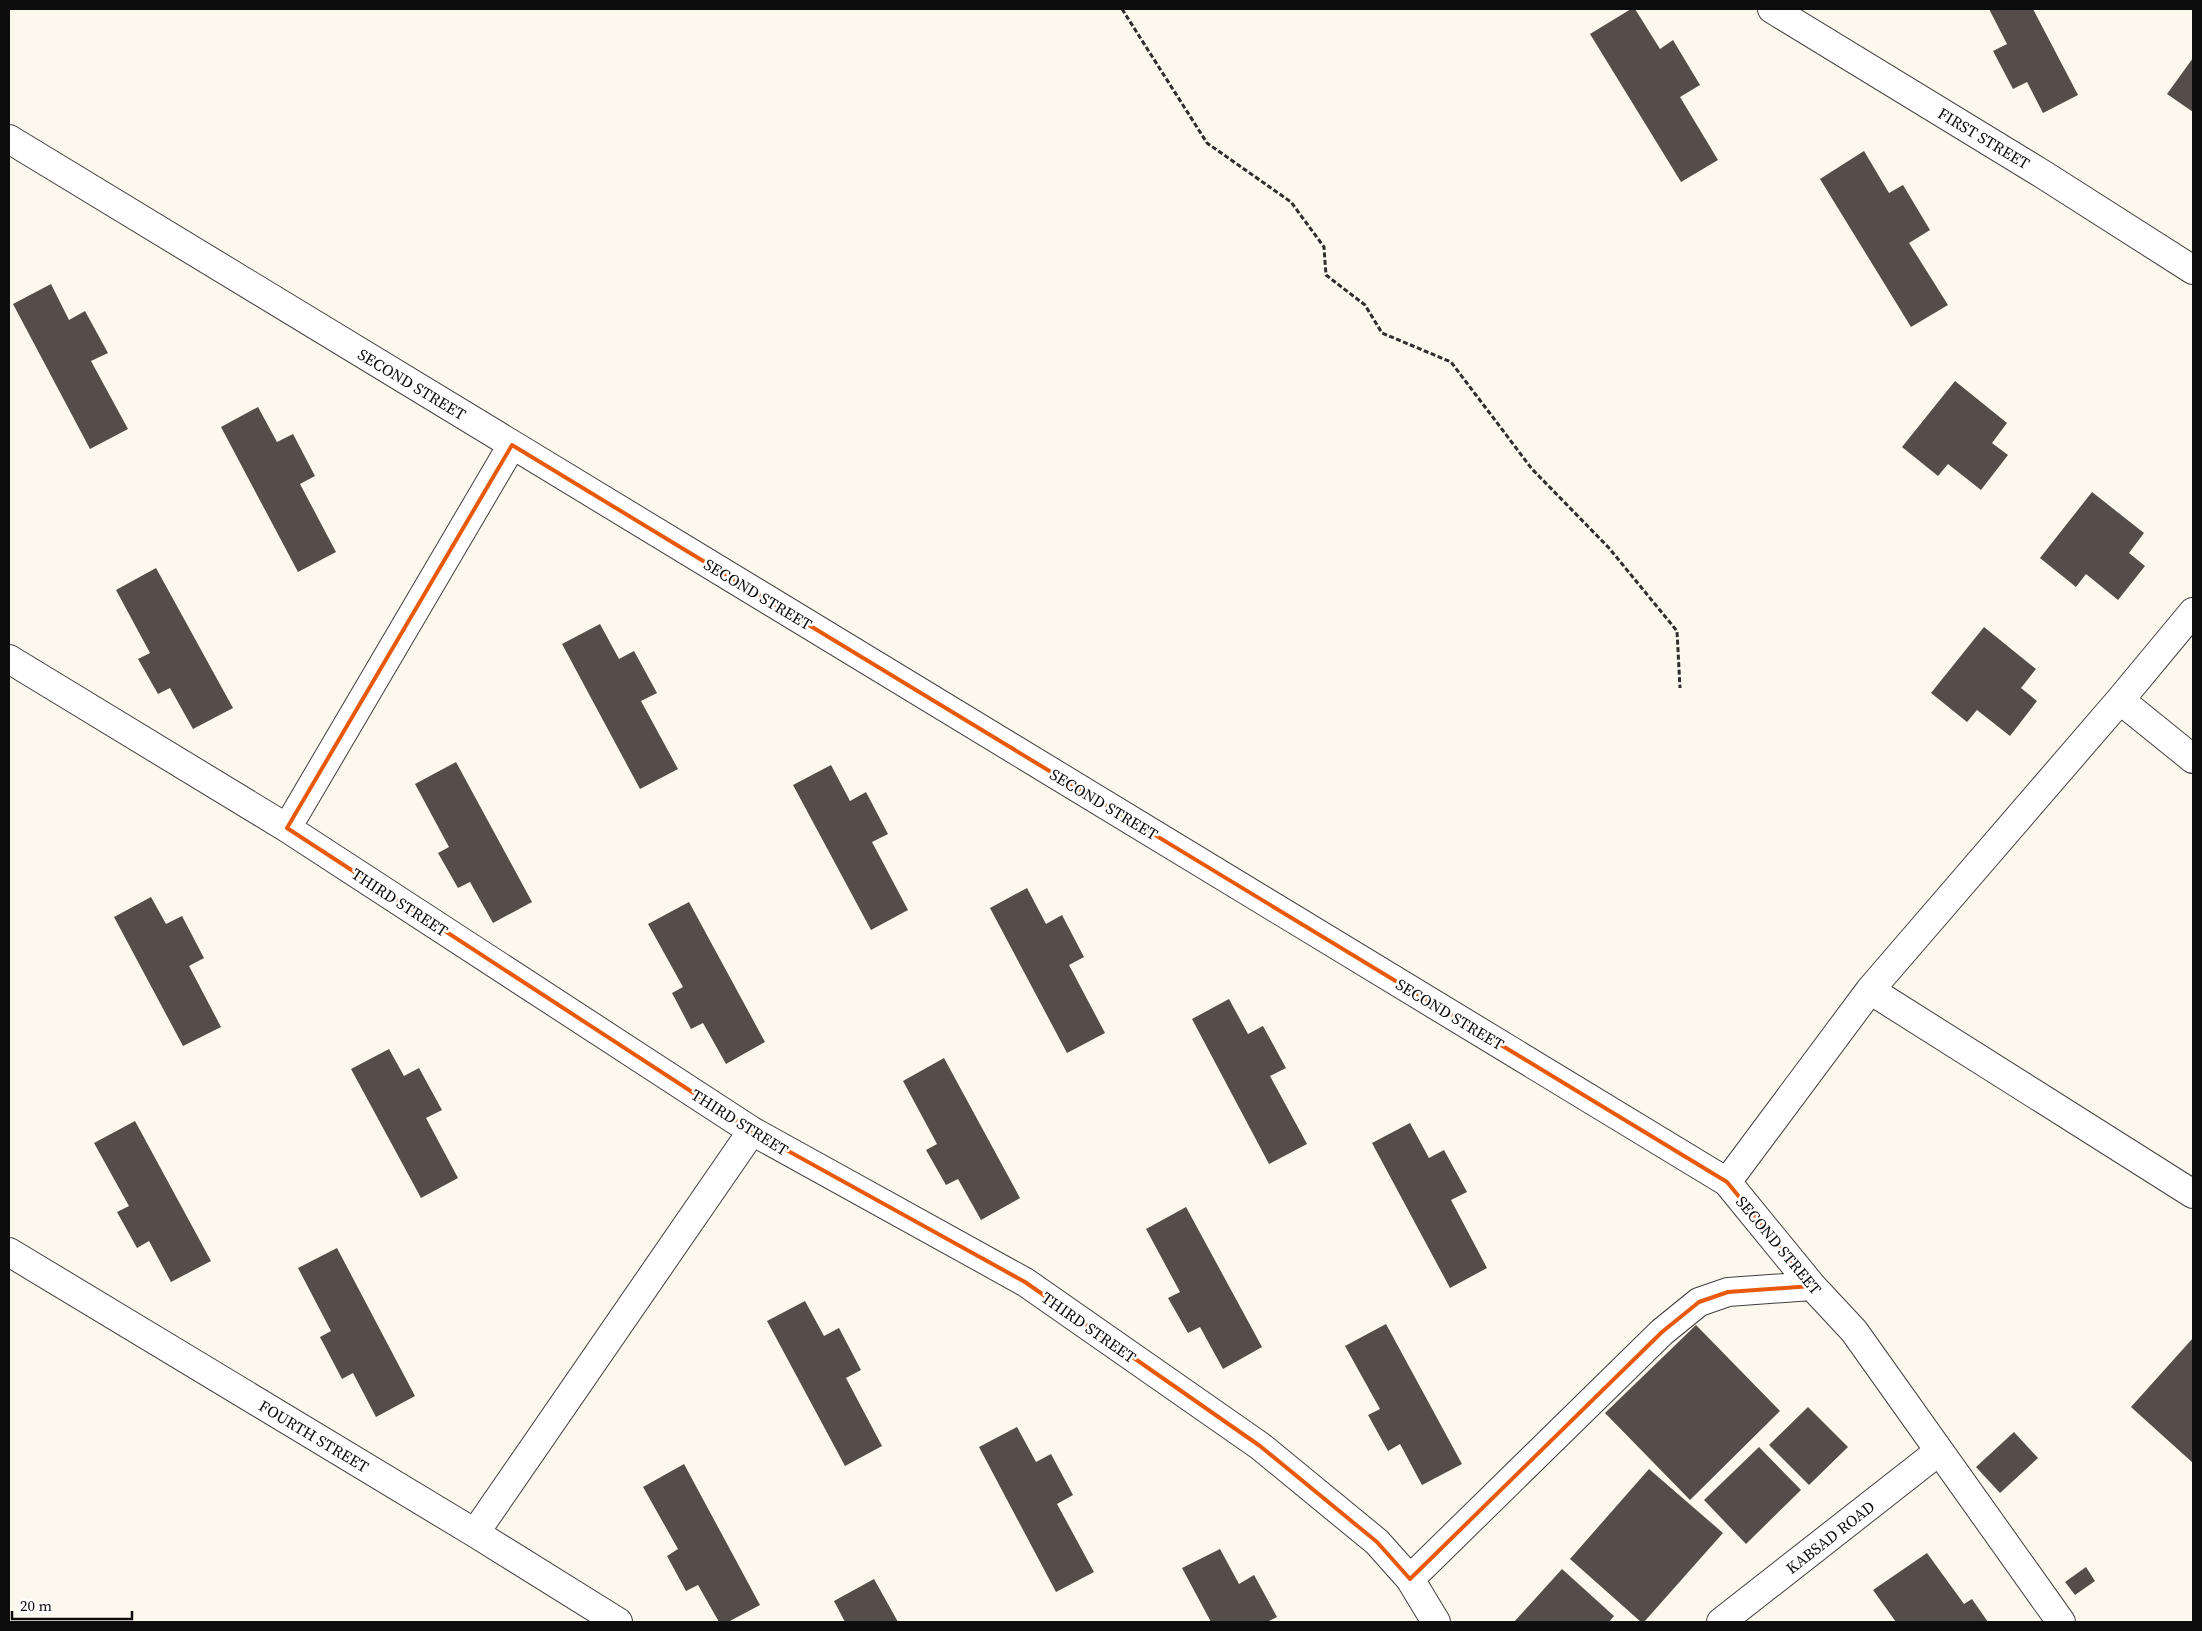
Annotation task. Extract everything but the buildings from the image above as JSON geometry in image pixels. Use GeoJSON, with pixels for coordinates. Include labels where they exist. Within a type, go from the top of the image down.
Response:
{"type":"FeatureCollection","features":[{"type":"Feature","properties":{"kind":"street","name":"FIRST STREET"},"geometry":{"type":"LineString","coordinates":[[1772,9],[2044,175],[2193,270]]}},
{"type":"Feature","properties":{"kind":"street","name":"SECOND STREET"},"geometry":{"type":"LineString","coordinates":[[9,139],[1727,1182],[1812,1286],[1854,1331],[1938,1452],[2061,1622]]}},
{"type":"Feature","properties":{"kind":"street"},"geometry":{"type":"LineString","coordinates":[[287,828],[512,445]]}},
{"type":"Feature","properties":{"kind":"street"},"geometry":{"type":"LineString","coordinates":[[1727,1182],[1870,990],[2120,700],[2193,612]]}},
{"type":"Feature","properties":{"kind":"street","name":"THIRD STREET"},"geometry":{"type":"LineString","coordinates":[[9,659],[287,828],[752,1131],[1025,1282],[1260,1446],[1378,1542],[1410,1579],[1436,1622]]}},
{"type":"Feature","properties":{"kind":"street"},"geometry":{"type":"LineString","coordinates":[[2120,700],[2193,759]]}},
{"type":"Feature","properties":{"kind":"street"},"geometry":{"type":"LineString","coordinates":[[1870,990],[2193,1194]]}},
{"type":"Feature","properties":{"kind":"street"},"geometry":{"type":"LineString","coordinates":[[475,1533],[752,1131]]}},
{"type":"Feature","properties":{"kind":"street","name":"FOURTH STREET"},"geometry":{"type":"LineString","coordinates":[[9,1252],[475,1533],[618,1622]]}},
{"type":"Feature","properties":{"kind":"street"},"geometry":{"type":"LineString","coordinates":[[1410,1579],[1662,1332],[1699,1302],[1728,1292],[1812,1286]]}},
{"type":"Feature","properties":{"kind":"street","name":"KABSAD ROAD"},"geometry":{"type":"LineString","coordinates":[[1721,1622],[1938,1452]]}},
{"type":"Feature","properties":{"kind":"path"},"geometry":{"type":"LineString","coordinates":[[1122,9],[1207,143],[1291,202],[1324,248],[1326,275],[1366,305],[1382,332],[1451,362],[1532,469],[1609,548],[1677,631],[1680,688]]}},
{"type":"Feature","properties":{"kind":"highlighted area"},"geometry":{"type":"Polygon","coordinates":[[[512,445],[1727,1182],[1812,1286],[1728,1292],[1699,1302],[1662,1332],[1410,1579],[1377,1542],[1260,1446],[1025,1282],[752,1131],[287,828],[512,445]]]}}]}
